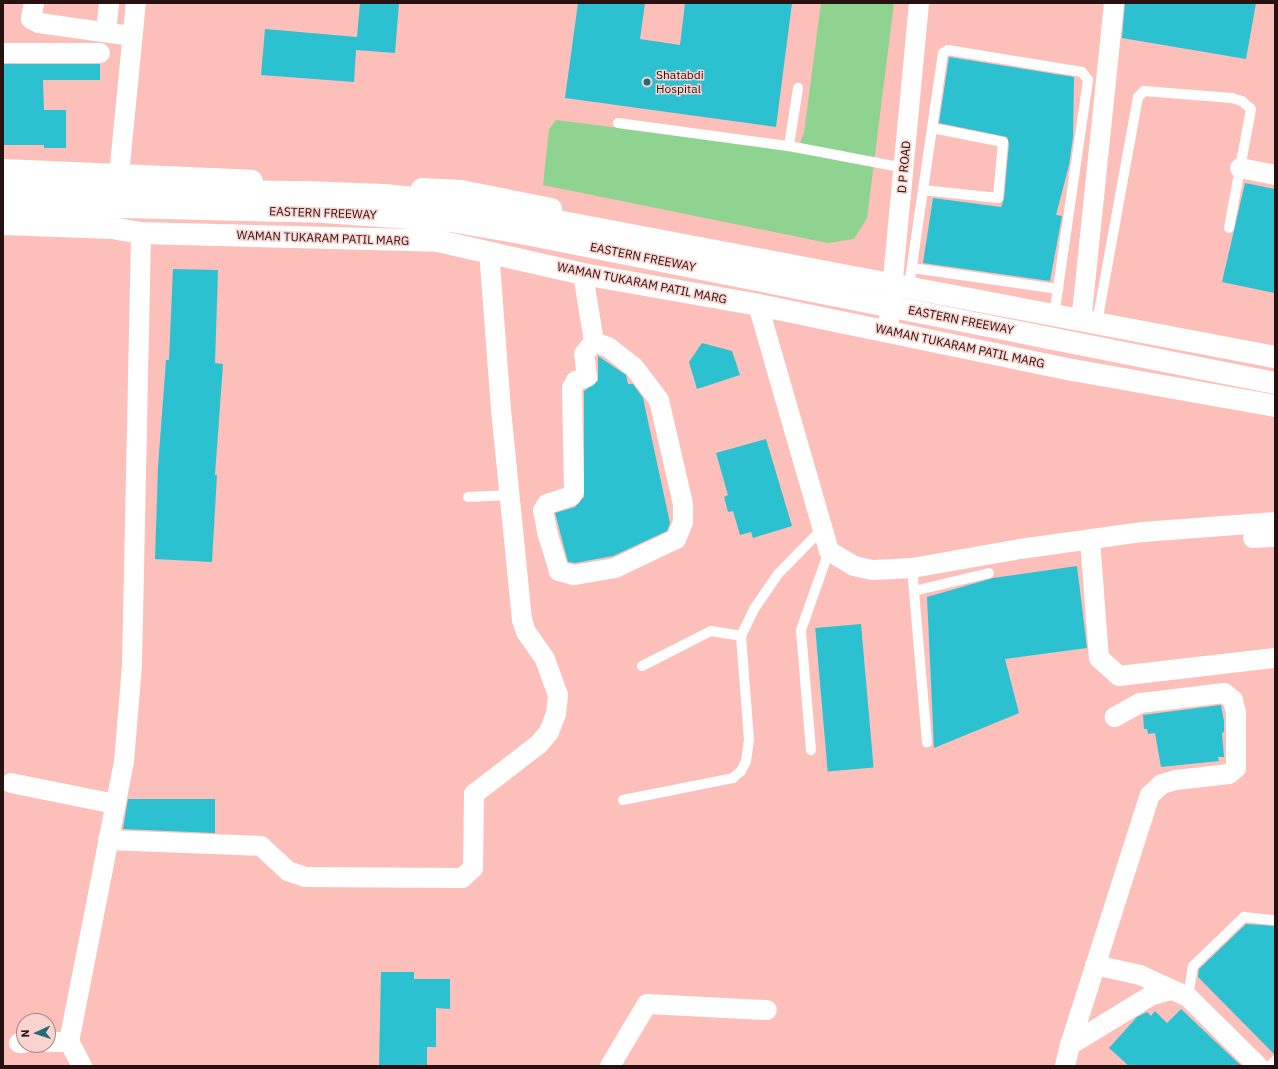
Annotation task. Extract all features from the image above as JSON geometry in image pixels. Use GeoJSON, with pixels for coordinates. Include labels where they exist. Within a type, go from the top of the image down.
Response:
{"type":"FeatureCollection","features":[{"type":"Feature","properties":{"kind":"main road"},"geometry":{"type":"LineString","coordinates":[[3,170],[461,191],[906,274],[1056,298],[1090,315],[1275,352]]}},
{"type":"Feature","properties":{"kind":"main road","name":"EASTERN FREEWAY"},"geometry":{"type":"LineString","coordinates":[[3,188],[306,192],[384,195],[457,202],[1275,357]]}},
{"type":"Feature","properties":{"kind":"main road","name":"EASTERN FREEWAY"},"geometry":{"type":"LineString","coordinates":[[3,204],[324,212],[451,221],[526,234],[1275,383]]}},
{"type":"Feature","properties":{"kind":"main road","name":"WAMAN TUKARAM PATIL MARG"},"geometry":{"type":"LineString","coordinates":[[3,224],[112,228],[141,233],[438,241],[489,251],[583,274],[758,305],[1111,377],[1275,406]]}},
{"type":"Feature","properties":{"kind":"main road"},"geometry":{"type":"LineString","coordinates":[[1111,377],[1121,321]]}},
{"type":"Feature","properties":{"kind":"street"},"geometry":{"type":"LineString","coordinates":[[34,3],[31,18],[39,24],[132,36]]}},
{"type":"Feature","properties":{"kind":"street"},"geometry":{"type":"LineString","coordinates":[[106,32],[109,3]]}},
{"type":"Feature","properties":{"kind":"street"},"geometry":{"type":"LineString","coordinates":[[119,175],[136,3]]}},
{"type":"Feature","properties":{"kind":"street","name":"D P ROAD"},"geometry":{"type":"LineString","coordinates":[[888,331],[906,274],[904,168],[919,3]]}},
{"type":"Feature","properties":{"kind":"street"},"geometry":{"type":"LineString","coordinates":[[1090,315],[1114,3]]}},
{"type":"Feature","properties":{"kind":"street"},"geometry":{"type":"LineString","coordinates":[[3,53],[100,53]]}},
{"type":"Feature","properties":{"kind":"street"},"geometry":{"type":"LineString","coordinates":[[1240,168],[1275,175]]}},
{"type":"Feature","properties":{"kind":"street"},"geometry":{"type":"LineString","coordinates":[[82,1066],[69,1042],[124,762],[132,665],[141,233]]}},
{"type":"Feature","properties":{"kind":"street"},"geometry":{"type":"LineString","coordinates":[[108,840],[261,846],[288,871],[305,877],[462,878],[468,875],[474,861],[474,794],[539,744],[549,732],[556,714],[558,695],[554,678],[545,659],[526,632],[522,620],[489,251]]}},
{"type":"Feature","properties":{"kind":"street"},"geometry":{"type":"LineString","coordinates":[[583,274],[594,342],[584,354],[587,377],[576,382],[572,388],[574,491],[571,496],[547,504],[543,511],[548,536],[559,571],[574,575],[615,568],[676,539],[683,522],[684,504],[659,400],[634,367],[608,347],[594,342]]}},
{"type":"Feature","properties":{"kind":"street"},"geometry":{"type":"LineString","coordinates":[[758,305],[829,552],[854,566],[873,570],[912,568],[1090,539],[1143,532],[1275,522]]}},
{"type":"Feature","properties":{"kind":"street"},"geometry":{"type":"LineString","coordinates":[[1253,538],[1275,537]]}},
{"type":"Feature","properties":{"kind":"street"},"geometry":{"type":"LineString","coordinates":[[1090,539],[1099,658],[1119,676],[1275,658]]}},
{"type":"Feature","properties":{"kind":"street"},"geometry":{"type":"LineString","coordinates":[[1066,1066],[1070,1045],[1150,795],[1162,784],[1176,780],[1229,774],[1236,768],[1236,713],[1233,700],[1224,693],[1140,703],[1115,717]]}},
{"type":"Feature","properties":{"kind":"street"},"geometry":{"type":"LineString","coordinates":[[11,783],[115,804]]}},
{"type":"Feature","properties":{"kind":"street"},"geometry":{"type":"LineString","coordinates":[[1095,965],[1140,975],[1179,993],[1258,1066]]}},
{"type":"Feature","properties":{"kind":"street"},"geometry":{"type":"LineString","coordinates":[[1070,1045],[1152,995],[1179,993]]}},
{"type":"Feature","properties":{"kind":"street"},"geometry":{"type":"LineString","coordinates":[[610,1066],[647,1004],[767,1010]]}},
{"type":"Feature","properties":{"kind":"street"},"geometry":{"type":"LineString","coordinates":[[56,1042],[69,1042]]}},
{"type":"Feature","properties":{"kind":"lane"},"geometry":{"type":"LineString","coordinates":[[906,274],[923,190],[943,53],[948,50],[1082,72],[1088,80],[1056,298]]}},
{"type":"Feature","properties":{"kind":"lane"},"geometry":{"type":"LineString","coordinates":[[789,146],[798,88]]}},
{"type":"Feature","properties":{"kind":"lane"},"geometry":{"type":"LineString","coordinates":[[1090,315],[1138,97],[1144,91],[1232,98],[1242,101],[1251,109],[1229,228]]}},
{"type":"Feature","properties":{"kind":"lane"},"geometry":{"type":"LineString","coordinates":[[618,123],[789,146],[904,168]]}},
{"type":"Feature","properties":{"kind":"lane"},"geometry":{"type":"LineString","coordinates":[[923,190],[998,198],[1002,142],[932,128]]}},
{"type":"Feature","properties":{"kind":"lane"},"geometry":{"type":"LineString","coordinates":[[468,497],[510,495]]}},
{"type":"Feature","properties":{"kind":"lane"},"geometry":{"type":"LineString","coordinates":[[623,800],[733,778],[741,771],[746,761],[749,740],[741,636],[754,609],[778,574],[822,529]]}},
{"type":"Feature","properties":{"kind":"lane"},"geometry":{"type":"LineString","coordinates":[[811,750],[801,630],[829,552]]}},
{"type":"Feature","properties":{"kind":"lane"},"geometry":{"type":"LineString","coordinates":[[912,568],[927,742]]}},
{"type":"Feature","properties":{"kind":"lane"},"geometry":{"type":"LineString","coordinates":[[914,591],[989,573]]}},
{"type":"Feature","properties":{"kind":"lane"},"geometry":{"type":"LineString","coordinates":[[642,666],[711,631],[741,636]]}},
{"type":"Feature","properties":{"kind":"lane"},"geometry":{"type":"LineString","coordinates":[[1179,993],[1193,966],[1244,917],[1275,920]]}},
{"type":"Feature","properties":{"kind":"lane"},"geometry":{"type":"LineString","coordinates":[[1270,1066],[1275,1061]]}},
{"type":"Feature","properties":{"kind":"green space"},"geometry":{"type":"Polygon","coordinates":[[[821,3],[894,3],[867,218],[854,239],[828,243],[543,185],[549,129],[556,120],[785,149],[798,148],[804,133],[821,3]]]}},
{"type":"Feature","properties":{"kind":"building"},"geometry":{"type":"Polygon","coordinates":[[[360,3],[399,3],[395,53],[356,50],[354,82],[261,75],[265,29],[357,37],[360,3]]]}},
{"type":"Feature","properties":{"kind":"building"},"geometry":{"type":"Polygon","coordinates":[[[578,3],[645,3],[640,39],[680,45],[685,3],[792,3],[776,127],[565,98],[578,3]]]}},
{"type":"Feature","properties":{"kind":"building"},"geometry":{"type":"Polygon","coordinates":[[[1125,3],[1256,3],[1246,59],[1122,38],[1125,3]]]}},
{"type":"Feature","properties":{"kind":"building"},"geometry":{"type":"Polygon","coordinates":[[[949,57],[1074,77],[1073,137],[1069,165],[1056,215],[1062,216],[1050,281],[923,263],[933,198],[1001,207],[1004,199],[1009,143],[1007,137],[939,123],[949,57]]]}},
{"type":"Feature","properties":{"kind":"building"},"geometry":{"type":"Polygon","coordinates":[[[3,64],[100,64],[100,80],[43,80],[44,110],[66,110],[66,148],[44,148],[44,145],[3,145],[3,64]]]}},
{"type":"Feature","properties":{"kind":"building"},"geometry":{"type":"Polygon","coordinates":[[[1245,183],[1275,189],[1275,293],[1222,282],[1245,183]]]}},
{"type":"Feature","properties":{"kind":"building"},"geometry":{"type":"Polygon","coordinates":[[[173,269],[218,270],[215,363],[223,364],[215,475],[217,475],[212,562],[155,559],[158,467],[166,360],[169,360],[173,269]]]}},
{"type":"Feature","properties":{"kind":"building"},"geometry":{"type":"Polygon","coordinates":[[[702,343],[732,351],[740,375],[697,389],[689,362],[702,343]]]}},
{"type":"Feature","properties":{"kind":"building"},"geometry":{"type":"Polygon","coordinates":[[[598,356],[626,375],[628,384],[633,384],[643,398],[670,523],[667,531],[613,556],[575,563],[568,562],[555,513],[575,507],[584,497],[584,391],[598,381],[598,356]]]}},
{"type":"Feature","properties":{"kind":"building"},"geometry":{"type":"Polygon","coordinates":[[[766,439],[792,526],[753,538],[751,532],[740,535],[733,511],[728,512],[724,497],[728,495],[716,453],[766,439]]]}},
{"type":"Feature","properties":{"kind":"building"},"geometry":{"type":"Polygon","coordinates":[[[1077,566],[1087,648],[1005,659],[1019,713],[934,748],[927,597],[993,578],[1077,566]]]}},
{"type":"Feature","properties":{"kind":"building"},"geometry":{"type":"Polygon","coordinates":[[[861,624],[874,767],[828,771],[815,628],[861,624]]]}},
{"type":"Feature","properties":{"kind":"building"},"geometry":{"type":"Polygon","coordinates":[[[1221,705],[1224,721],[1224,732],[1222,733],[1224,757],[1218,757],[1219,761],[1161,767],[1155,733],[1148,734],[1147,729],[1144,729],[1143,715],[1221,705]]]}},
{"type":"Feature","properties":{"kind":"building"},"geometry":{"type":"Polygon","coordinates":[[[128,799],[215,799],[215,833],[123,829],[128,799]]]}},
{"type":"Feature","properties":{"kind":"building"},"geometry":{"type":"Polygon","coordinates":[[[1246,924],[1275,926],[1275,1055],[1198,977],[1199,969],[1246,924]]]}},
{"type":"Feature","properties":{"kind":"building"},"geometry":{"type":"Polygon","coordinates":[[[381,972],[414,972],[414,979],[450,979],[450,1009],[436,1008],[436,1047],[427,1047],[427,1066],[379,1066],[381,972]]]}},
{"type":"Feature","properties":{"kind":"building"},"geometry":{"type":"Polygon","coordinates":[[[1181,1009],[1242,1066],[1129,1066],[1109,1048],[1137,1017],[1147,1012],[1151,1016],[1155,1011],[1167,1023],[1181,1009]]]}},
{"type":"Feature","properties":{"kind":"place","name":"Shatabdi Hospital"},"geometry":{"type":"Point","coordinates":[647,82]}}]}
